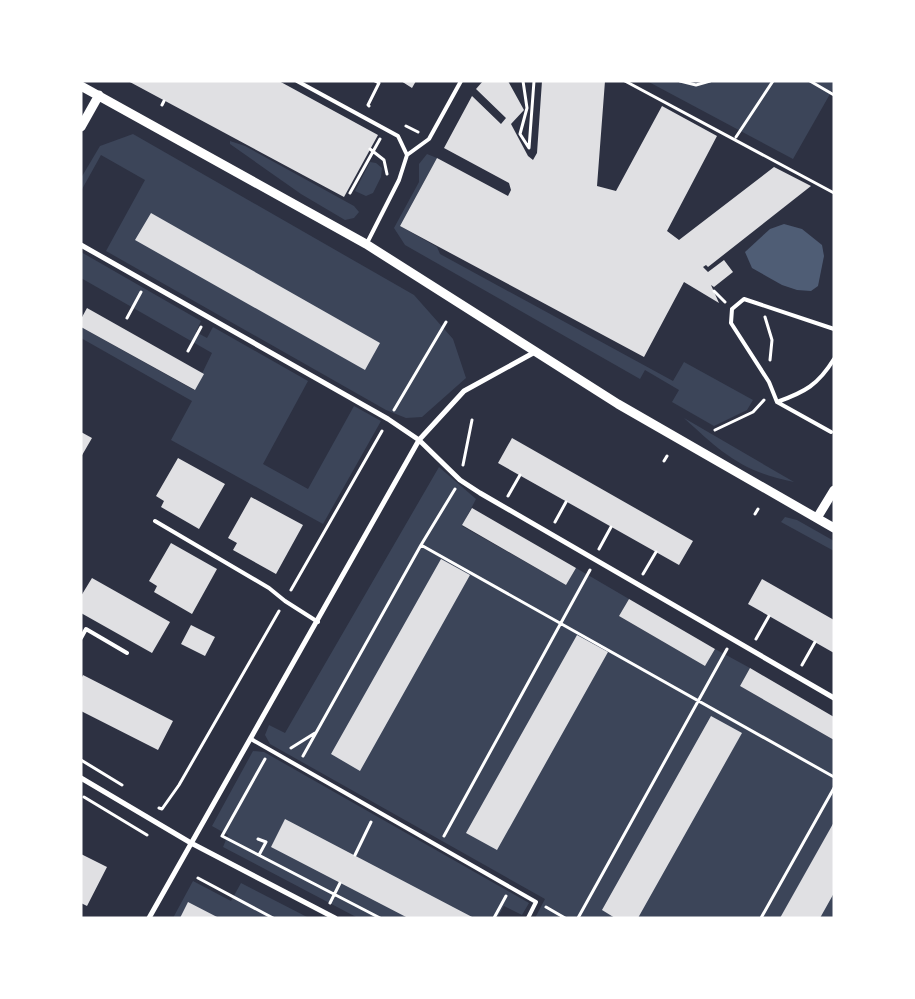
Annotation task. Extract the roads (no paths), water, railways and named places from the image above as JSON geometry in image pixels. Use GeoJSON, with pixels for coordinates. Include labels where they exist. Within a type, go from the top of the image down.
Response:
{"type":"FeatureCollection","features":[{"type":"Feature","properties":{"kind":"street"},"geometry":{"type":"LineString","coordinates":[[81,86],[366,244],[618,404],[834,528]]}},
{"type":"Feature","properties":{"kind":"street"},"geometry":{"type":"LineString","coordinates":[[81,127],[99,95]]}},
{"type":"Feature","properties":{"kind":"street"},"geometry":{"type":"LineString","coordinates":[[81,245],[206,318],[388,420],[419,440],[460,480],[834,698]]}},
{"type":"Feature","properties":{"kind":"street"},"geometry":{"type":"LineString","coordinates":[[149,918],[318,622],[419,440],[464,391],[536,352]]}},
{"type":"Feature","properties":{"kind":"street"},"geometry":{"type":"LineString","coordinates":[[817,518],[834,490]]}},
{"type":"Feature","properties":{"kind":"street"},"geometry":{"type":"LineString","coordinates":[[81,778],[191,843],[335,918]]}},
{"type":"Feature","properties":{"kind":"lane"},"geometry":{"type":"LineString","coordinates":[[297,81],[398,136],[407,154]]}},
{"type":"Feature","properties":{"kind":"lane"},"geometry":{"type":"LineString","coordinates":[[366,244],[399,180],[407,154],[429,139],[461,81]]}},
{"type":"Feature","properties":{"kind":"lane"},"geometry":{"type":"LineString","coordinates":[[831,432],[777,402],[769,382],[731,323],[732,310],[744,299],[834,329]]}},
{"type":"Feature","properties":{"kind":"lane"},"geometry":{"type":"LineString","coordinates":[[777,402],[801,394],[822,378],[834,359]]}},
{"type":"Feature","properties":{"kind":"lane"},"geometry":{"type":"LineString","coordinates":[[155,521],[269,588],[285,601],[318,622]]}},
{"type":"Feature","properties":{"kind":"lane"},"geometry":{"type":"LineString","coordinates":[[81,638],[86,629],[127,653]]}},
{"type":"Feature","properties":{"kind":"lane"},"geometry":{"type":"LineString","coordinates":[[251,739],[536,902],[528,918]]}}]}
